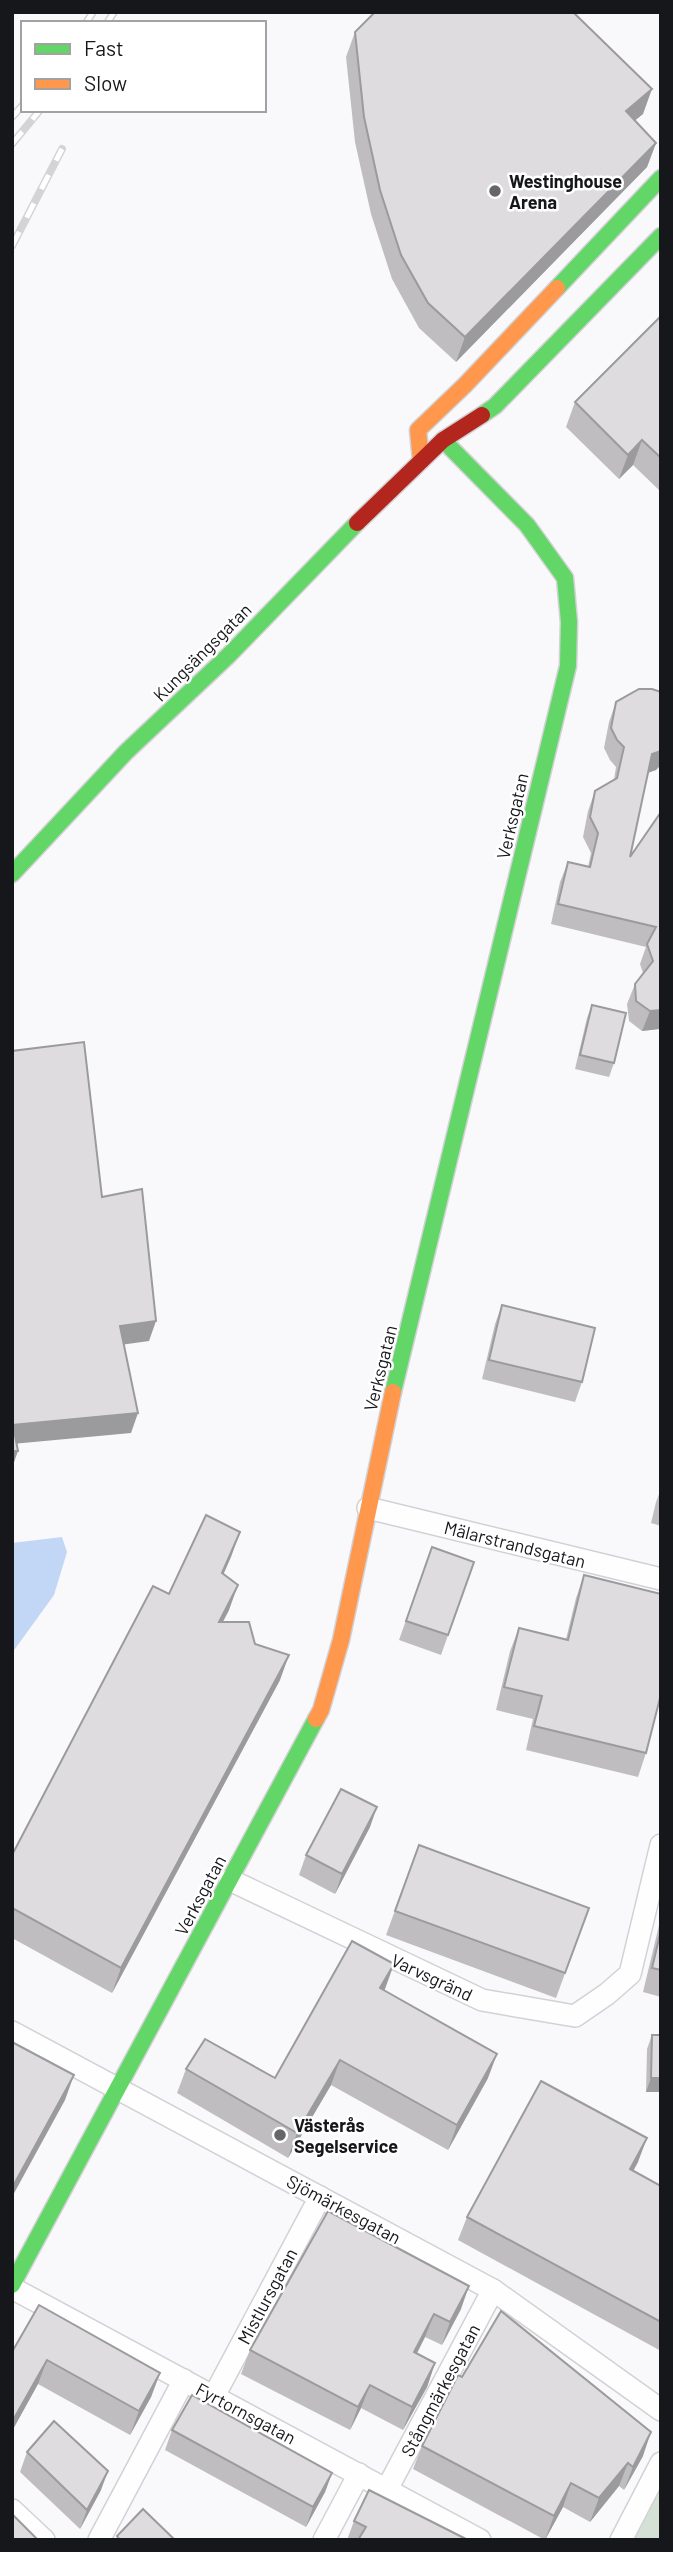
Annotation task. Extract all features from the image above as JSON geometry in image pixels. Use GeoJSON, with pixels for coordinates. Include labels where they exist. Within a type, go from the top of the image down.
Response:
{"type":"FeatureCollection","features":[{"type":"Feature","properties":{"kind":"street","name":"Kungsängsgatan"},"geometry":{"type":"LineString","coordinates":[[421,461],[418,430],[465,385],[661,178]]}},
{"type":"Feature","properties":{"kind":"street","name":"Kungsängsgatan"},"geometry":{"type":"LineString","coordinates":[[12,874],[126,752],[229,655],[349,530],[443,440],[495,406],[661,236]]}},
{"type":"Feature","properties":{"kind":"street","name":"Kungsängsgatan"},"geometry":{"type":"LineString","coordinates":[[443,440],[457,416],[563,299],[590,253]]}},
{"type":"Feature","properties":{"kind":"street","name":"Verksgatan"},"geometry":{"type":"LineString","coordinates":[[12,2287],[321,1710],[341,1640],[390,1407],[568,666],[569,622],[565,578],[527,525],[443,440]]}},
{"type":"Feature","properties":{"kind":"street","name":"Mälarstrandsgatan"},"geometry":{"type":"LineString","coordinates":[[368,1508],[661,1580]]}},
{"type":"Feature","properties":{"kind":"street","name":"Varvsgränd"},"geometry":{"type":"LineString","coordinates":[[230,1880],[482,2000],[575,2016],[630,1974],[661,1846]]}},
{"type":"Feature","properties":{"kind":"street","name":"Sjömärkesgatan"},"geometry":{"type":"LineString","coordinates":[[12,2032],[493,2290],[661,2410]]}},
{"type":"Feature","properties":{"kind":"street","name":"Mistlursgatan"},"geometry":{"type":"LineString","coordinates":[[214,2396],[320,2197]]}},
{"type":"Feature","properties":{"kind":"street","name":"Fyrtornsgatan"},"geometry":{"type":"LineString","coordinates":[[12,2287],[480,2540]]}},
{"type":"Feature","properties":{"kind":"street","name":"Stångmärkesgatan"},"geometry":{"type":"LineString","coordinates":[[387,2489],[493,2290]]}},
{"type":"Feature","properties":{"kind":"street"},"geometry":{"type":"LineString","coordinates":[[99,2540],[184,2380]]}},
{"type":"Feature","properties":{"kind":"street"},"geometry":{"type":"LineString","coordinates":[[621,2540],[661,2463]]}},
{"type":"Feature","properties":{"kind":"street"},"geometry":{"type":"LineString","coordinates":[[324,2540],[359,2474]]}},
{"type":"Feature","properties":{"kind":"street"},"geometry":{"type":"LineString","coordinates":[[12,2510],[44,2540]]}},
{"type":"Feature","properties":{"kind":"green space"},"geometry":{"type":"Polygon","coordinates":[[[661,2484],[661,2540],[631,2540],[661,2484]]]}},
{"type":"Feature","properties":{"kind":"water"},"geometry":{"type":"Polygon","coordinates":[[[62,1537],[67,1552],[54,1595],[12,1653],[12,1543],[62,1537]]]}},
{"type":"Feature","properties":{"kind":"building","name":"Westinghouse Arena"},"geometry":{"type":"Polygon","coordinates":[[[375,12],[573,12],[652,89],[626,111],[656,143],[465,337],[428,303],[401,255],[380,190],[364,117],[355,32],[375,12]]]}},
{"type":"Feature","properties":{"kind":"building"},"geometry":{"type":"Polygon","coordinates":[[[661,316],[661,458],[642,440],[628,455],[575,402],[661,316]]]}},
{"type":"Feature","properties":{"kind":"building"},"geometry":{"type":"Polygon","coordinates":[[[639,689],[661,692],[661,751],[652,754],[630,857],[661,812],[661,1010],[650,1011],[636,1001],[635,984],[653,961],[647,944],[656,927],[558,904],[568,862],[590,867],[598,833],[590,817],[595,791],[617,778],[624,747],[611,728],[616,702],[639,689]]]}},
{"type":"Feature","properties":{"kind":"building"},"geometry":{"type":"Polygon","coordinates":[[[592,1005],[626,1013],[614,1063],[580,1055],[592,1005]]]}},
{"type":"Feature","properties":{"kind":"building"},"geometry":{"type":"Polygon","coordinates":[[[84,1042],[102,1197],[142,1189],[156,1321],[120,1326],[138,1413],[13,1425],[18,1451],[12,1451],[12,1051],[84,1042]]]}},
{"type":"Feature","properties":{"kind":"building"},"geometry":{"type":"Polygon","coordinates":[[[502,1305],[595,1328],[582,1382],[489,1360],[502,1305]]]}},
{"type":"Feature","properties":{"kind":"building"},"geometry":{"type":"Polygon","coordinates":[[[206,1515],[240,1532],[222,1573],[238,1585],[219,1622],[249,1622],[255,1644],[289,1655],[121,1968],[12,1908],[12,1855],[153,1586],[169,1594],[206,1515]]]}},
{"type":"Feature","properties":{"kind":"building"},"geometry":{"type":"Polygon","coordinates":[[[432,1547],[474,1562],[448,1635],[406,1621],[432,1547]]]}},
{"type":"Feature","properties":{"kind":"building"},"geometry":{"type":"Polygon","coordinates":[[[584,1575],[661,1594],[661,1694],[646,1753],[534,1726],[542,1696],[504,1687],[519,1628],[568,1640],[584,1575]]]}},
{"type":"Feature","properties":{"kind":"building"},"geometry":{"type":"Polygon","coordinates":[[[341,1789],[377,1807],[342,1874],[306,1855],[341,1789]]]}},
{"type":"Feature","properties":{"kind":"building"},"geometry":{"type":"Polygon","coordinates":[[[419,1845],[589,1908],[565,1973],[395,1911],[419,1845]]]}},
{"type":"Feature","properties":{"kind":"building"},"geometry":{"type":"Polygon","coordinates":[[[661,1930],[661,1970],[652,1968],[661,1930]]]}},
{"type":"Feature","properties":{"kind":"building"},"geometry":{"type":"Polygon","coordinates":[[[352,1941],[394,1964],[380,1988],[497,2054],[457,2125],[340,2060],[297,2133],[186,2069],[205,2039],[275,2078],[352,1941]]]}},
{"type":"Feature","properties":{"kind":"building"},"geometry":{"type":"Polygon","coordinates":[[[652,2035],[661,2035],[661,2078],[651,2078],[652,2035]]]}},
{"type":"Feature","properties":{"kind":"building"},"geometry":{"type":"Polygon","coordinates":[[[12,2042],[74,2075],[12,2188],[12,2042]]]}},
{"type":"Feature","properties":{"kind":"building"},"geometry":{"type":"Polygon","coordinates":[[[541,2081],[647,2138],[630,2169],[661,2186],[661,2322],[467,2217],[541,2081]]]}},
{"type":"Feature","properties":{"kind":"building"},"geometry":{"type":"Polygon","coordinates":[[[328,2211],[469,2286],[450,2322],[434,2314],[414,2352],[435,2363],[412,2407],[370,2385],[358,2407],[250,2350],[328,2211]]]}},
{"type":"Feature","properties":{"kind":"building"},"geometry":{"type":"Polygon","coordinates":[[[39,2305],[160,2373],[139,2411],[47,2360],[12,2422],[12,2352],[39,2305]]]}},
{"type":"Feature","properties":{"kind":"building"},"geometry":{"type":"Polygon","coordinates":[[[501,2311],[651,2432],[633,2467],[628,2463],[599,2498],[571,2483],[554,2516],[422,2446],[458,2375],[462,2377],[501,2311]]]}},
{"type":"Feature","properties":{"kind":"building"},"geometry":{"type":"Polygon","coordinates":[[[192,2395],[332,2473],[313,2507],[172,2430],[192,2395]]]}},
{"type":"Feature","properties":{"kind":"building"},"geometry":{"type":"Polygon","coordinates":[[[54,2421],[108,2471],[87,2510],[27,2452],[54,2421]]]}},
{"type":"Feature","properties":{"kind":"building"},"geometry":{"type":"Polygon","coordinates":[[[369,2490],[468,2540],[358,2540],[366,2527],[354,2521],[369,2490]]]}},
{"type":"Feature","properties":{"kind":"building"},"geometry":{"type":"Polygon","coordinates":[[[143,2509],[175,2540],[120,2540],[117,2536],[143,2509]]]}},
{"type":"Feature","properties":{"kind":"building"},"geometry":{"type":"Polygon","coordinates":[[[12,2514],[38,2540],[12,2540],[12,2514]]]}},
{"type":"Feature","properties":{"kind":"railway"},"geometry":{"type":"LineString","coordinates":[[87,21],[93,12]]}},
{"type":"Feature","properties":{"kind":"railway"},"geometry":{"type":"LineString","coordinates":[[108,21],[114,12]]}},
{"type":"Feature","properties":{"kind":"railway"},"geometry":{"type":"LineString","coordinates":[[12,117],[21,107]]}},
{"type":"Feature","properties":{"kind":"railway"},"geometry":{"type":"LineString","coordinates":[[12,144],[38,112]]}},
{"type":"Feature","properties":{"kind":"railway"},"geometry":{"type":"LineString","coordinates":[[12,246],[62,149]]}},
{"type":"Feature","properties":{"kind":"traffic: fast"},"geometry":{"type":"LineString","coordinates":[[557,288],[661,178]]}},
{"type":"Feature","properties":{"kind":"traffic: fast"},"geometry":{"type":"LineString","coordinates":[[482,415],[495,406],[661,236]]}},
{"type":"Feature","properties":{"kind":"traffic: fast"},"geometry":{"type":"LineString","coordinates":[[393,1392],[568,666],[569,622],[565,578],[527,525],[443,440]]}},
{"type":"Feature","properties":{"kind":"traffic: fast"},"geometry":{"type":"LineString","coordinates":[[12,874],[126,752],[229,655],[357,523]]}},
{"type":"Feature","properties":{"kind":"traffic: fast"},"geometry":{"type":"LineString","coordinates":[[12,2285],[316,1719]]}},
{"type":"Feature","properties":{"kind":"traffic: slow"},"geometry":{"type":"LineString","coordinates":[[421,461],[418,430],[465,385],[557,288]]}},
{"type":"Feature","properties":{"kind":"traffic: slow"},"geometry":{"type":"LineString","coordinates":[[316,1719],[341,1640],[393,1392]]}},
{"type":"Feature","properties":{"kind":"traffic: jam"},"geometry":{"type":"LineString","coordinates":[[357,523],[443,440],[482,415]]}},
{"type":"Feature","properties":{"kind":"place","name":"Westinghouse Arena"},"geometry":{"type":"Point","coordinates":[495,191]}},
{"type":"Feature","properties":{"kind":"place","name":"Västerås Segelservice"},"geometry":{"type":"Point","coordinates":[280,2135]}}]}
